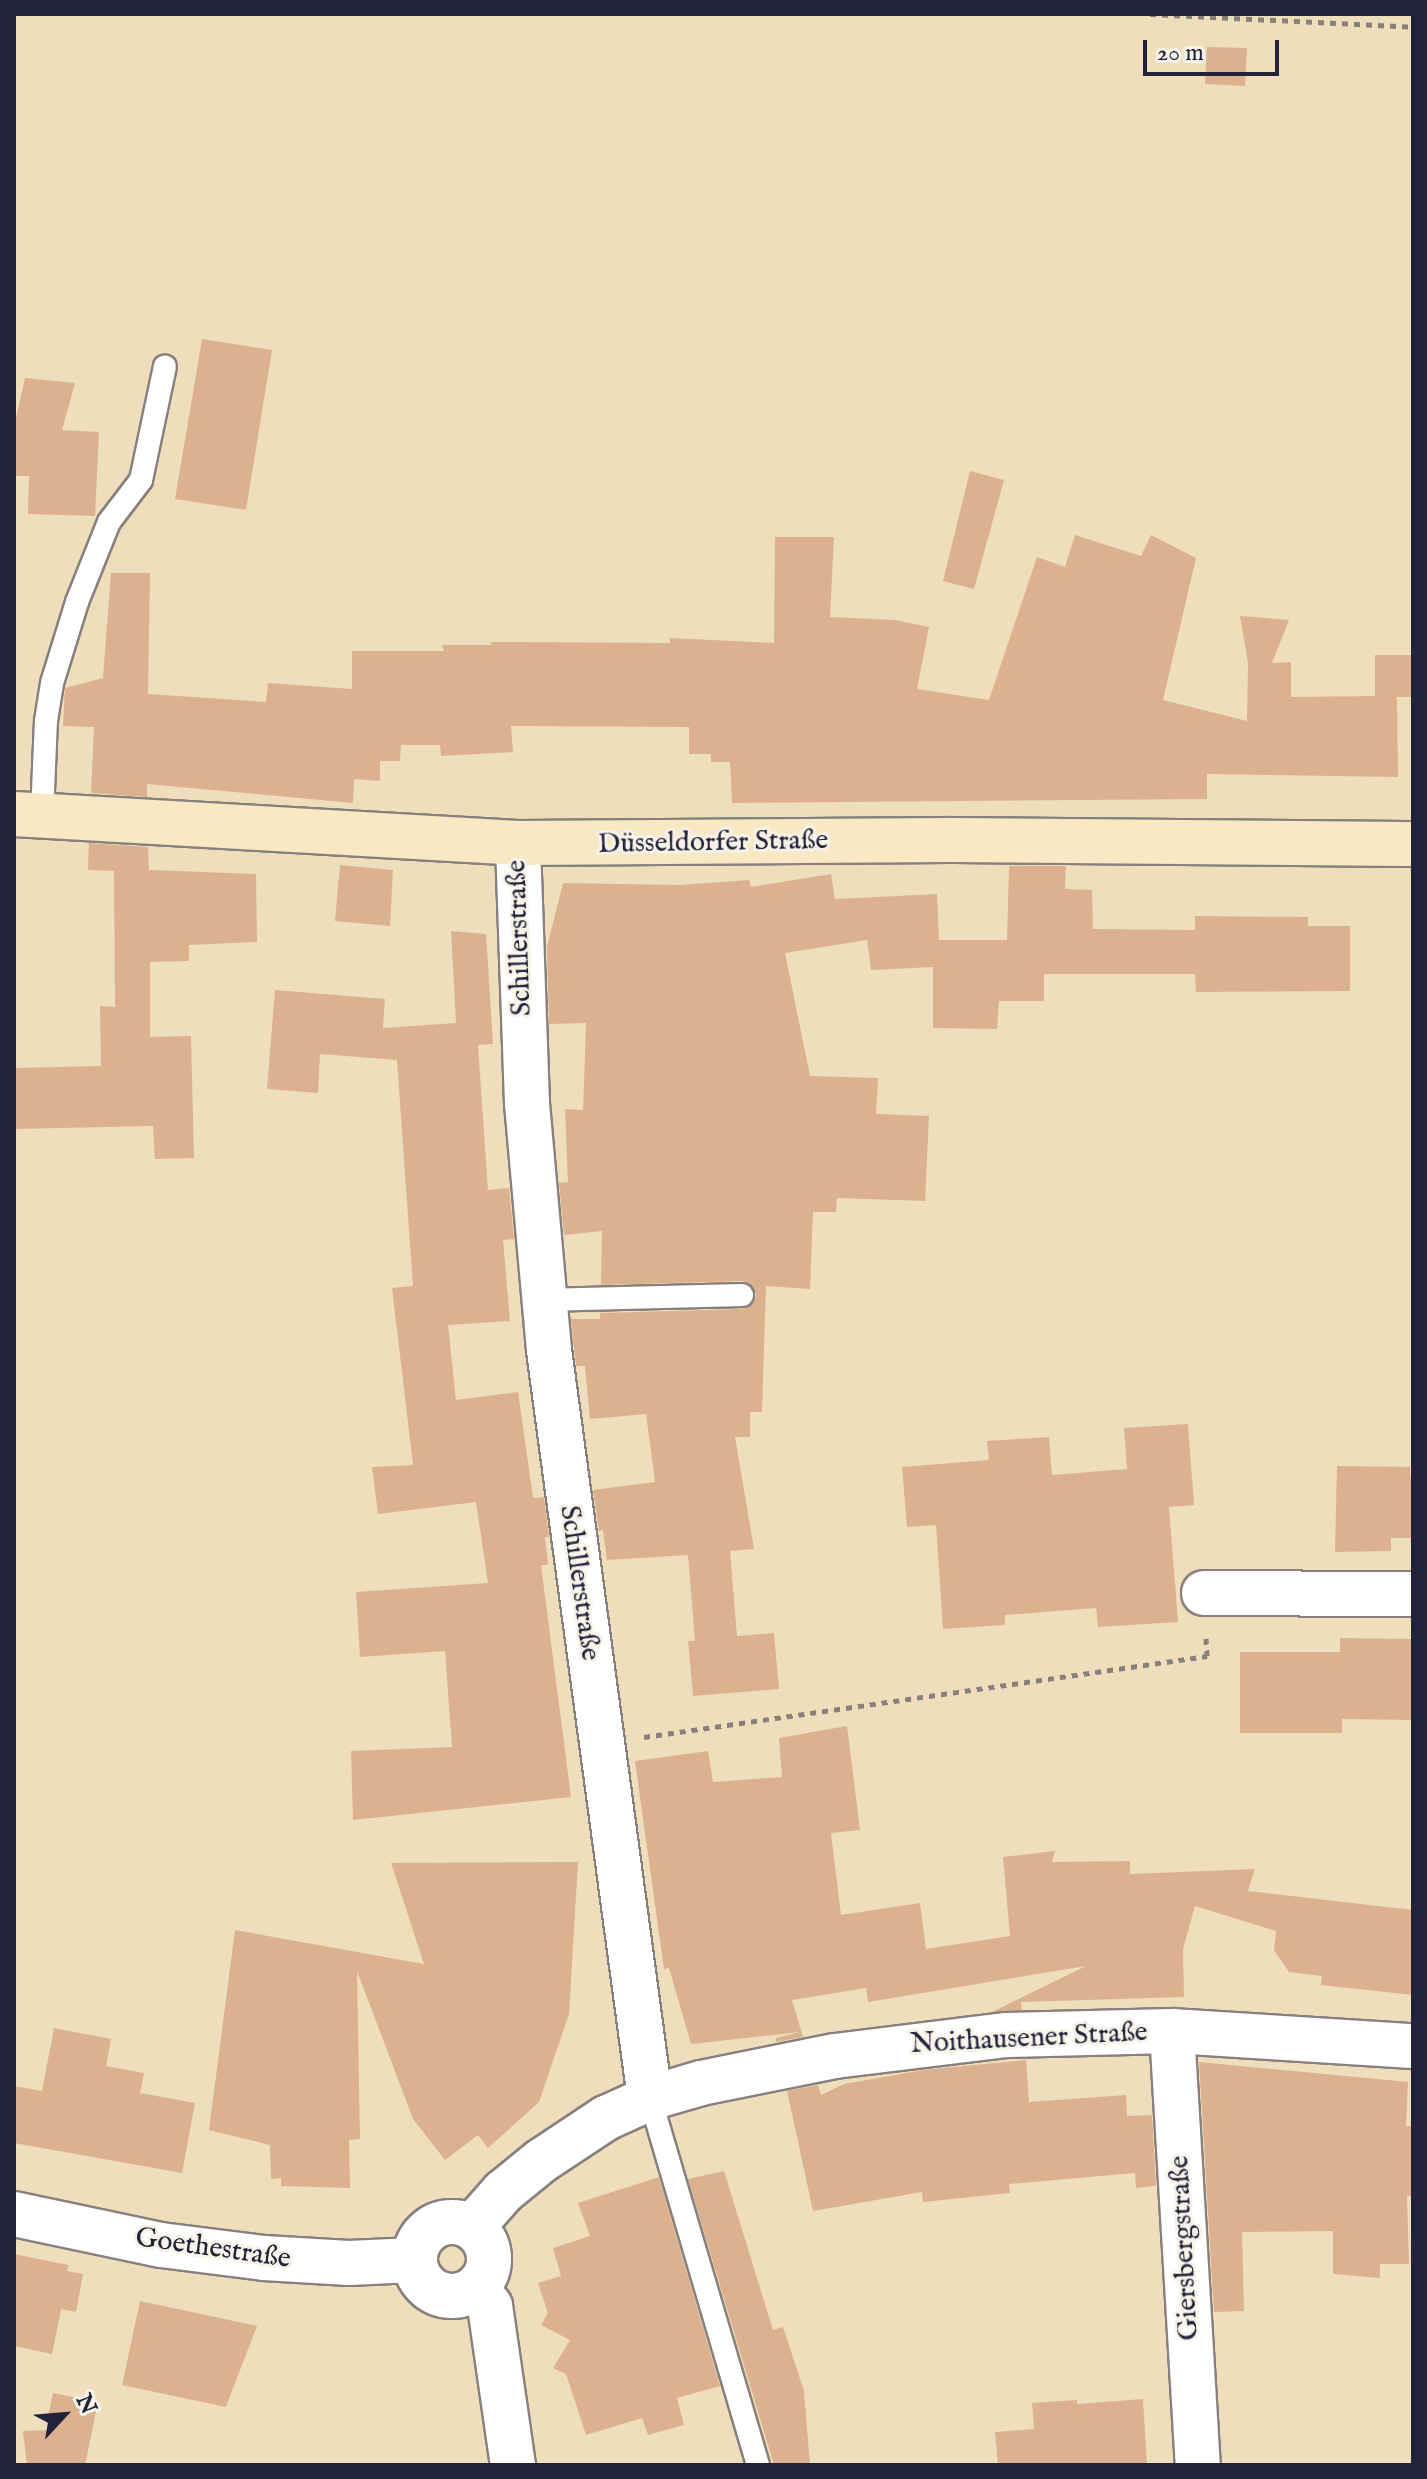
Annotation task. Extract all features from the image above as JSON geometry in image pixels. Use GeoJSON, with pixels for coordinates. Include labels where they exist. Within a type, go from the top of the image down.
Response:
{"type":"FeatureCollection","features":[{"type":"Feature","properties":{"kind":"street","name":"Düsseldorfer Straße"},"geometry":{"type":"LineString","coordinates":[[28,814],[518,843],[948,840],[1413,844]]}},
{"type":"Feature","properties":{"kind":"street","name":"Schillerstraße"},"geometry":{"type":"LineString","coordinates":[[518,843],[526,1089],[543,1300],[650,2098]]}},
{"type":"Feature","properties":{"kind":"street"},"geometry":{"type":"LineString","coordinates":[[1204,1593],[1413,1594]]}},
{"type":"Feature","properties":{"kind":"street","name":"Noithausener Straße"},"geometry":{"type":"LineString","coordinates":[[650,2098],[750,2072],[914,2044],[1039,2033],[1172,2031],[1413,2046]]}},
{"type":"Feature","properties":{"kind":"street","name":"Giersbergstraße"},"geometry":{"type":"LineString","coordinates":[[1172,2031],[1198,2465]]}},
{"type":"Feature","properties":{"kind":"street"},"geometry":{"type":"LineString","coordinates":[[472,2227],[503,2192],[541,2161],[606,2118],[650,2098]]}},
{"type":"Feature","properties":{"kind":"street","name":"Goethestraße"},"geometry":{"type":"LineString","coordinates":[[14,2214],[161,2245],[239,2256],[349,2263],[414,2260]]}},
{"type":"Feature","properties":{"kind":"street"},"geometry":{"type":"LineString","coordinates":[[457,2222],[472,2227],[488,2250],[489,2263],[476,2287],[450,2296],[437,2293],[417,2274],[414,2260],[418,2244],[426,2231],[441,2223],[457,2222]]}},
{"type":"Feature","properties":{"kind":"street"},"geometry":{"type":"LineString","coordinates":[[476,2287],[490,2306],[513,2465]]}},
{"type":"Feature","properties":{"kind":"lane"},"geometry":{"type":"LineString","coordinates":[[28,814],[52,683],[77,602],[109,522],[141,480],[165,366]]}},
{"type":"Feature","properties":{"kind":"lane"},"geometry":{"type":"LineString","coordinates":[[543,1300],[742,1295]]}},
{"type":"Feature","properties":{"kind":"lane"},"geometry":{"type":"LineString","coordinates":[[650,2098],[758,2465]]}},
{"type":"Feature","properties":{"kind":"path"},"geometry":{"type":"LineString","coordinates":[[1150,14],[1413,27]]}},
{"type":"Feature","properties":{"kind":"path"},"geometry":{"type":"LineString","coordinates":[[602,1743],[1207,1656],[1204,1593]]}},
{"type":"Feature","properties":{"kind":"building"},"geometry":{"type":"Polygon","coordinates":[[[1207,47],[1247,48],[1245,86],[1205,84],[1207,47]]]}},
{"type":"Feature","properties":{"kind":"building"},"geometry":{"type":"Polygon","coordinates":[[[202,339],[272,350],[246,510],[175,499],[202,339]]]}},
{"type":"Feature","properties":{"kind":"building"},"geometry":{"type":"Polygon","coordinates":[[[25,378],[75,383],[62,430],[99,432],[95,516],[28,514],[29,476],[14,476],[14,427],[25,378]]]}},
{"type":"Feature","properties":{"kind":"building"},"geometry":{"type":"Polygon","coordinates":[[[970,471],[1004,480],[974,589],[943,581],[970,471]]]}},
{"type":"Feature","properties":{"kind":"building"},"geometry":{"type":"Polygon","coordinates":[[[1075,535],[1141,556],[1151,535],[1196,558],[1163,700],[1247,721],[1248,663],[1240,616],[1289,620],[1272,663],[1291,662],[1291,697],[1375,696],[1375,655],[1413,655],[1413,697],[1397,697],[1398,777],[1207,774],[1207,799],[732,803],[730,762],[711,762],[711,754],[689,754],[689,727],[511,726],[513,752],[441,756],[440,745],[401,745],[400,761],[380,761],[380,781],[354,779],[353,803],[147,784],[147,797],[91,793],[94,727],[63,726],[65,688],[103,678],[111,573],[150,573],[148,694],[266,702],[268,683],[352,689],[352,651],[444,651],[442,645],[491,645],[491,642],[670,643],[670,638],[774,643],[775,537],[834,537],[830,617],[895,620],[929,627],[917,689],[989,700],[1037,557],[1065,567],[1075,535]]]}},
{"type":"Feature","properties":{"kind":"building"},"geometry":{"type":"Polygon","coordinates":[[[89,843],[148,847],[149,870],[256,874],[257,942],[189,945],[189,961],[150,962],[150,1037],[191,1036],[194,1158],[155,1159],[153,1126],[14,1129],[14,1068],[101,1066],[100,1006],[115,1007],[114,871],[88,870],[89,843]]]}},
{"type":"Feature","properties":{"kind":"building"},"geometry":{"type":"Polygon","coordinates":[[[340,865],[393,870],[390,926],[335,921],[340,865]]]}},
{"type":"Feature","properties":{"kind":"building"},"geometry":{"type":"Polygon","coordinates":[[[1009,866],[1066,866],[1065,889],[1092,890],[1093,929],[1195,930],[1195,916],[1308,917],[1308,926],[1350,926],[1350,991],[1196,992],[1195,974],[1044,974],[1044,1001],[999,1001],[997,1029],[933,1028],[933,967],[871,970],[867,940],[785,953],[810,1076],[878,1078],[876,1114],[929,1116],[925,1201],[837,1198],[836,1212],[813,1212],[810,1289],[766,1286],[762,1412],[750,1412],[750,1437],[735,1437],[754,1549],[730,1551],[737,1636],[774,1633],[779,1689],[693,1696],[688,1641],[695,1641],[688,1555],[607,1560],[603,1530],[599,1531],[593,1490],[655,1482],[646,1414],[590,1419],[585,1366],[576,1366],[571,1319],[600,1319],[600,1313],[742,1309],[754,1302],[756,1294],[749,1283],[742,1281],[601,1285],[602,1231],[564,1235],[559,1183],[568,1182],[565,1109],[583,1110],[586,1023],[549,1024],[547,947],[563,883],[680,885],[749,880],[751,887],[831,874],[835,899],[937,894],[939,940],[1007,940],[1009,866]]]}},
{"type":"Feature","properties":{"kind":"building"},"geometry":{"type":"Polygon","coordinates":[[[451,931],[486,934],[493,1044],[478,1045],[488,1190],[509,1188],[514,1239],[503,1240],[510,1321],[448,1325],[456,1400],[518,1392],[533,1498],[544,1497],[549,1537],[545,1537],[548,1565],[541,1565],[571,1797],[353,1820],[351,1751],[452,1747],[445,1651],[360,1657],[356,1592],[488,1583],[476,1502],[378,1514],[372,1467],[413,1465],[392,1288],[413,1286],[397,1060],[320,1054],[318,1093],[267,1089],[275,990],[385,999],[383,1028],[456,1023],[451,931]]]}},
{"type":"Feature","properties":{"kind":"building"},"geometry":{"type":"Polygon","coordinates":[[[1188,1424],[1194,1505],[1169,1507],[1178,1622],[1098,1627],[1096,1608],[1005,1615],[1005,1625],[943,1629],[936,1525],[907,1527],[902,1467],[989,1460],[987,1441],[1049,1437],[1052,1475],[1127,1469],[1124,1428],[1188,1424]]]}},
{"type":"Feature","properties":{"kind":"building"},"geometry":{"type":"Polygon","coordinates":[[[1337,1466],[1410,1467],[1410,1477],[1413,1477],[1413,1538],[1391,1538],[1391,1551],[1335,1552],[1337,1466]]]}},
{"type":"Feature","properties":{"kind":"building"},"geometry":{"type":"Polygon","coordinates":[[[1340,1638],[1413,1639],[1413,1720],[1342,1719],[1342,1733],[1240,1733],[1240,1652],[1340,1652],[1340,1638]]]}},
{"type":"Feature","properties":{"kind":"building"},"geometry":{"type":"Polygon","coordinates":[[[847,1726],[860,1830],[831,1833],[841,1915],[920,1903],[926,1949],[1010,1936],[1003,1857],[1055,1851],[1052,1862],[1130,1861],[1130,1874],[1255,1869],[1248,1891],[1413,1910],[1413,1995],[1321,1985],[1322,1976],[1289,1972],[1274,1950],[1276,1931],[1195,1906],[1183,1949],[1184,1997],[1021,2002],[1022,2010],[992,2012],[1086,1966],[868,2002],[866,1988],[792,2000],[803,2037],[776,2042],[776,2038],[800,2032],[691,2044],[669,1968],[664,1969],[635,1761],[708,1751],[713,1782],[782,1777],[779,1738],[847,1726]]]}},
{"type":"Feature","properties":{"kind":"building"},"geometry":{"type":"Polygon","coordinates":[[[578,1862],[569,2014],[539,2102],[488,2148],[478,2135],[445,2160],[413,2119],[357,1971],[360,2139],[349,2140],[350,2188],[281,2186],[281,2178],[271,2179],[270,2145],[209,2130],[235,1930],[424,1964],[391,1863],[578,1862]]]}},
{"type":"Feature","properties":{"kind":"building"},"geometry":{"type":"Polygon","coordinates":[[[54,2028],[111,2039],[106,2066],[144,2073],[140,2093],[195,2103],[182,2173],[14,2143],[14,2086],[42,2091],[54,2028]]]}},
{"type":"Feature","properties":{"kind":"building"},"geometry":{"type":"Polygon","coordinates":[[[1026,2060],[1029,2102],[1126,2095],[1127,2116],[1152,2115],[1156,2186],[1136,2188],[1135,2173],[1009,2184],[1010,2193],[923,2202],[922,2192],[813,2211],[787,2091],[818,2085],[821,2095],[844,2084],[923,2070],[1026,2060]]]}},
{"type":"Feature","properties":{"kind":"building"},"geometry":{"type":"Polygon","coordinates":[[[1199,2062],[1408,2082],[1406,2126],[1413,2126],[1413,2196],[1407,2196],[1409,2264],[1380,2264],[1380,2278],[1333,2274],[1333,2231],[1242,2232],[1244,2311],[1214,2312],[1199,2062]]]}},
{"type":"Feature","properties":{"kind":"building"},"geometry":{"type":"Polygon","coordinates":[[[724,2171],[773,2330],[783,2327],[804,2391],[810,2465],[774,2465],[688,2179],[724,2171]]]}},
{"type":"Feature","properties":{"kind":"building"},"geometry":{"type":"Polygon","coordinates":[[[659,2177],[720,2386],[677,2398],[684,2425],[648,2435],[642,2418],[586,2435],[566,2374],[553,2368],[570,2340],[541,2325],[548,2313],[538,2283],[561,2276],[553,2248],[590,2236],[578,2203],[659,2177]]]}},
{"type":"Feature","properties":{"kind":"building"},"geometry":{"type":"Polygon","coordinates":[[[14,2254],[68,2265],[67,2271],[83,2274],[76,2312],[61,2309],[52,2354],[14,2346],[14,2254]]]}},
{"type":"Feature","properties":{"kind":"building"},"geometry":{"type":"Polygon","coordinates":[[[140,2301],[257,2326],[226,2407],[122,2385],[140,2301]]]}},
{"type":"Feature","properties":{"kind":"building"},"geometry":{"type":"Polygon","coordinates":[[[53,2393],[98,2402],[85,2465],[27,2465],[23,2431],[49,2430],[48,2416],[53,2393]]]}},
{"type":"Feature","properties":{"kind":"building"},"geometry":{"type":"Polygon","coordinates":[[[1143,2399],[1147,2465],[998,2465],[995,2432],[1034,2429],[1032,2403],[1077,2400],[1077,2404],[1143,2399]]]}}]}
